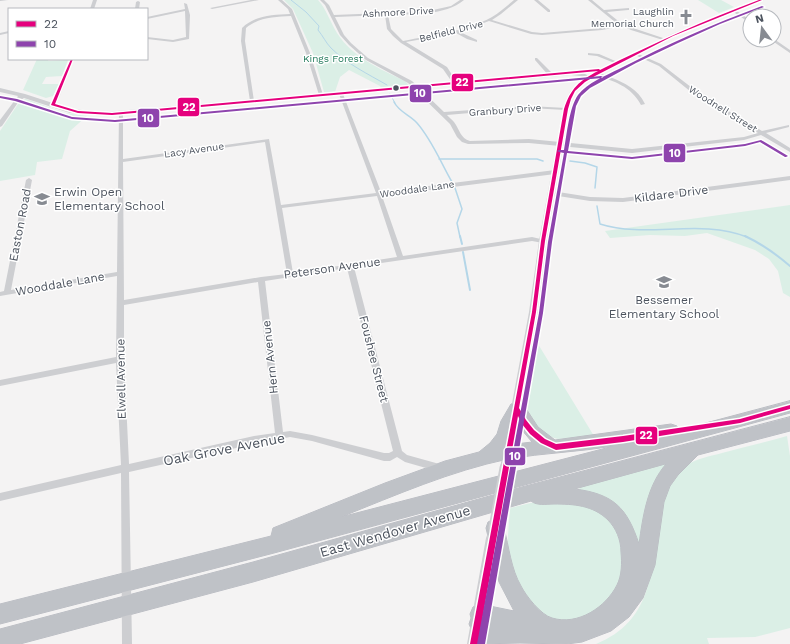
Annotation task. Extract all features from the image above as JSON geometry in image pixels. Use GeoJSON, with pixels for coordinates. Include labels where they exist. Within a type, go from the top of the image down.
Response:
{"type":"FeatureCollection","features":[{"type":"Feature","properties":{"kind":"highway","name":"East Wendover Avenue"},"geometry":{"type":"LineString","coordinates":[[0,614],[213,560],[790,407]]}},
{"type":"Feature","properties":{"kind":"highway"},"geometry":{"type":"LineString","coordinates":[[484,458],[496,448],[504,437],[509,421],[517,409],[529,431],[545,443],[556,447]]}},
{"type":"Feature","properties":{"kind":"highway"},"geometry":{"type":"LineString","coordinates":[[213,560],[318,520],[385,491],[445,469],[484,458],[507,460],[556,447],[740,421]]}},
{"type":"Feature","properties":{"kind":"highway","name":"East Wendover Avenue"},"geometry":{"type":"LineString","coordinates":[[0,639],[253,572],[518,496],[790,424]]}},
{"type":"Feature","properties":{"kind":"highway"},"geometry":{"type":"LineString","coordinates":[[479,619],[512,635],[528,640],[552,642],[585,639],[610,628],[632,605],[639,590],[646,565],[656,497],[664,480],[678,463],[695,448]]}},
{"type":"Feature","properties":{"kind":"highway"},"geometry":{"type":"LineString","coordinates":[[479,619],[495,618],[571,630],[584,627],[609,612],[621,598],[630,577],[633,553],[631,541],[620,519],[606,507],[578,496],[518,496]]}},
{"type":"Feature","properties":{"kind":"highway"},"geometry":{"type":"LineString","coordinates":[[495,528],[508,581],[516,599],[528,615],[546,627]]}},
{"type":"Feature","properties":{"kind":"highway"},"geometry":{"type":"LineString","coordinates":[[489,644],[498,639],[512,635]]}},
{"type":"Feature","properties":{"kind":"main road"},"geometry":{"type":"LineString","coordinates":[[474,644],[534,312],[543,241],[566,109],[570,94],[589,78],[664,39],[703,21],[761,0]]}},
{"type":"Feature","properties":{"kind":"main road"},"geometry":{"type":"LineString","coordinates":[[571,74],[604,70]]}},
{"type":"Feature","properties":{"kind":"main road"},"geometry":{"type":"LineString","coordinates":[[0,90],[24,95],[81,113],[121,114],[550,75],[581,74],[589,78]]}},
{"type":"Feature","properties":{"kind":"main road"},"geometry":{"type":"LineString","coordinates":[[0,124],[17,100],[24,95]]}},
{"type":"Feature","properties":{"kind":"street"},"geometry":{"type":"LineString","coordinates":[[0,0],[6,0]]}},
{"type":"Feature","properties":{"kind":"street"},"geometry":{"type":"LineString","coordinates":[[212,8],[257,0]]}},
{"type":"Feature","properties":{"kind":"street"},"geometry":{"type":"LineString","coordinates":[[280,0],[290,9],[308,53],[321,95]]}},
{"type":"Feature","properties":{"kind":"street"},"geometry":{"type":"LineString","coordinates":[[322,0],[327,5],[342,35],[360,54],[379,67],[410,82],[426,100],[443,114],[464,141],[475,144],[511,140],[632,151],[744,138],[787,126]]}},
{"type":"Feature","properties":{"kind":"street","name":"Ashmore Drive"},"geometry":{"type":"LineString","coordinates":[[332,16],[435,11],[452,7],[462,0]]}},
{"type":"Feature","properties":{"kind":"street","name":"Belfield Drive"},"geometry":{"type":"LineString","coordinates":[[402,42],[456,31],[489,20],[516,0]]}},
{"type":"Feature","properties":{"kind":"street"},"geometry":{"type":"LineString","coordinates":[[536,0],[549,11]]}},
{"type":"Feature","properties":{"kind":"street"},"geometry":{"type":"LineString","coordinates":[[590,0],[622,25],[664,39]]}},
{"type":"Feature","properties":{"kind":"street"},"geometry":{"type":"LineString","coordinates":[[137,8],[138,2]]}},
{"type":"Feature","properties":{"kind":"street"},"geometry":{"type":"LineString","coordinates":[[148,38],[166,40],[188,38],[187,10],[185,4]]}},
{"type":"Feature","properties":{"kind":"street"},"geometry":{"type":"LineString","coordinates":[[603,11],[628,9]]}},
{"type":"Feature","properties":{"kind":"street"},"geometry":{"type":"LineString","coordinates":[[148,18],[187,10]]}},
{"type":"Feature","properties":{"kind":"street"},"geometry":{"type":"LineString","coordinates":[[733,10],[742,16]]}},
{"type":"Feature","properties":{"kind":"street"},"geometry":{"type":"LineString","coordinates":[[386,13],[389,29],[402,42],[445,68],[456,84]]}},
{"type":"Feature","properties":{"kind":"street"},"geometry":{"type":"LineString","coordinates":[[252,101],[243,41],[244,28],[248,23],[262,18],[292,15]]}},
{"type":"Feature","properties":{"kind":"street"},"geometry":{"type":"LineString","coordinates":[[489,20],[532,33],[542,34],[602,29],[622,25]]}},
{"type":"Feature","properties":{"kind":"street"},"geometry":{"type":"LineString","coordinates":[[456,31],[476,41]]}},
{"type":"Feature","properties":{"kind":"street"},"geometry":{"type":"LineString","coordinates":[[589,54],[598,55],[618,63]]}},
{"type":"Feature","properties":{"kind":"street","name":"Woodnell Street"},"geometry":{"type":"LineString","coordinates":[[636,54],[660,65],[698,95],[790,150]]}},
{"type":"Feature","properties":{"kind":"street"},"geometry":{"type":"LineString","coordinates":[[536,59],[550,75]]}},
{"type":"Feature","properties":{"kind":"street"},"geometry":{"type":"LineString","coordinates":[[53,105],[72,60]]}},
{"type":"Feature","properties":{"kind":"street"},"geometry":{"type":"LineString","coordinates":[[596,74],[633,91],[643,104]]}},
{"type":"Feature","properties":{"kind":"street"},"geometry":{"type":"LineString","coordinates":[[341,94],[379,194],[401,258]]}},
{"type":"Feature","properties":{"kind":"street","name":"Granbury Drive"},"geometry":{"type":"LineString","coordinates":[[443,114],[529,107],[566,109]]}},
{"type":"Feature","properties":{"kind":"street","name":"Elwell Avenue"},"geometry":{"type":"LineString","coordinates":[[121,114],[120,359],[125,469],[127,644]]}},
{"type":"Feature","properties":{"kind":"street","name":"Lacy Avenue"},"geometry":{"type":"LineString","coordinates":[[121,161],[267,140],[279,207]]}},
{"type":"Feature","properties":{"kind":"street","name":"Wooddale Lane"},"geometry":{"type":"LineString","coordinates":[[279,207],[555,172]]}},
{"type":"Feature","properties":{"kind":"street","name":"Kildare Drive"},"geometry":{"type":"LineString","coordinates":[[552,193],[590,199],[618,200],[790,178]]}},
{"type":"Feature","properties":{"kind":"street","name":"Easton Road"},"geometry":{"type":"LineString","coordinates":[[7,293],[29,180]]}},
{"type":"Feature","properties":{"kind":"street"},"geometry":{"type":"LineString","coordinates":[[279,207],[290,274]]}},
{"type":"Feature","properties":{"kind":"street","name":"Peterson Avenue"},"geometry":{"type":"LineString","coordinates":[[121,303],[290,274],[532,239],[543,241]]}},
{"type":"Feature","properties":{"kind":"street","name":"Foushee Street"},"geometry":{"type":"LineString","coordinates":[[350,266],[398,453]]}},
{"type":"Feature","properties":{"kind":"street","name":"Wooddale Lane"},"geometry":{"type":"LineString","coordinates":[[0,294],[121,273]]}},
{"type":"Feature","properties":{"kind":"street","name":"Hern Avenue"},"geometry":{"type":"LineString","coordinates":[[261,279],[279,435]]}},
{"type":"Feature","properties":{"kind":"street"},"geometry":{"type":"LineString","coordinates":[[0,383],[120,359]]}},
{"type":"Feature","properties":{"kind":"street","name":"Oak Grove Avenue"},"geometry":{"type":"LineString","coordinates":[[0,497],[118,469],[125,469],[279,435],[290,434],[312,438],[384,457],[390,457],[398,453]]}},
{"type":"Feature","properties":{"kind":"street"},"geometry":{"type":"LineString","coordinates":[[398,453],[412,460],[445,469]]}},
{"type":"Feature","properties":{"kind":"green space","name":"Kings Forest"},"geometry":{"type":"Polygon","coordinates":[[[284,0],[318,0],[324,8],[337,33],[350,49],[367,62],[405,81],[409,85],[381,88],[380,86],[349,70],[340,77],[335,92],[324,92],[313,53],[293,9],[284,0]]]}},
{"type":"Feature","properties":{"kind":"green space"},"geometry":{"type":"Polygon","coordinates":[[[698,0],[721,0],[734,7],[719,13],[698,0]]]}},
{"type":"Feature","properties":{"kind":"green space"},"geometry":{"type":"Polygon","coordinates":[[[37,60],[68,60],[62,76],[46,77],[42,84],[59,84],[53,96],[46,98],[23,90],[37,60]]]}},
{"type":"Feature","properties":{"kind":"green space"},"geometry":{"type":"Polygon","coordinates":[[[26,99],[65,113],[87,116],[70,131],[62,159],[37,162],[35,175],[0,181],[0,131],[20,101],[26,99]]]}},
{"type":"Feature","properties":{"kind":"green space"},"geometry":{"type":"Polygon","coordinates":[[[790,205],[790,297],[783,293],[778,271],[769,259],[755,250],[707,233],[685,236],[650,235],[610,238],[605,231],[790,205]]]}},
{"type":"Feature","properties":{"kind":"green space"},"geometry":{"type":"Polygon","coordinates":[[[538,344],[594,436],[558,439],[547,436],[540,432],[527,411],[538,344]]]}},
{"type":"Feature","properties":{"kind":"green space"},"geometry":{"type":"Polygon","coordinates":[[[787,436],[790,456],[790,628],[755,637],[707,638],[709,644],[596,644],[615,634],[629,622],[639,608],[651,575],[660,512],[664,497],[670,483],[679,471],[685,466],[698,460],[787,436]]]}},
{"type":"Feature","properties":{"kind":"green space"},"geometry":{"type":"Polygon","coordinates":[[[670,461],[641,556],[636,539],[581,492],[579,488],[608,477],[670,461]]]}},
{"type":"Feature","properties":{"kind":"green space"},"geometry":{"type":"Polygon","coordinates":[[[539,501],[583,504],[608,514],[626,542],[620,583],[603,605],[590,614],[575,620],[561,621],[547,619],[519,595],[507,549],[510,508],[539,501]]]}},
{"type":"Feature","properties":{"kind":"waterway"},"geometry":{"type":"LineString","coordinates":[[291,0],[306,12],[319,26],[318,30],[329,46],[337,54],[387,85]]}},
{"type":"Feature","properties":{"kind":"waterway"},"geometry":{"type":"LineString","coordinates":[[390,94],[395,103]]}},
{"type":"Feature","properties":{"kind":"waterway"},"geometry":{"type":"LineString","coordinates":[[394,102],[414,120],[432,144],[440,159]]}},
{"type":"Feature","properties":{"kind":"waterway"},"geometry":{"type":"LineString","coordinates":[[440,159],[537,159],[543,161]]}},
{"type":"Feature","properties":{"kind":"waterway"},"geometry":{"type":"LineString","coordinates":[[440,159],[452,182]]}},
{"type":"Feature","properties":{"kind":"waterway"},"geometry":{"type":"LineString","coordinates":[[570,161],[585,163],[597,167],[595,188]]}},
{"type":"Feature","properties":{"kind":"waterway"},"geometry":{"type":"LineString","coordinates":[[455,188],[462,209],[457,223],[460,237]]}},
{"type":"Feature","properties":{"kind":"waterway"},"geometry":{"type":"LineString","coordinates":[[597,206],[600,224],[618,228],[636,230],[692,228],[711,229],[747,237]]}},
{"type":"Feature","properties":{"kind":"waterway"},"geometry":{"type":"LineString","coordinates":[[460,236],[462,244]]}},
{"type":"Feature","properties":{"kind":"waterway"},"geometry":{"type":"LineString","coordinates":[[747,237],[769,250],[790,266]]}},
{"type":"Feature","properties":{"kind":"waterway"},"geometry":{"type":"LineString","coordinates":[[463,252],[470,290]]}},
{"type":"Feature","properties":{"kind":"transit line","name":"22"},"geometry":{"type":"LineString","coordinates":[[474,644],[534,312],[543,241],[566,109],[571,96],[574,90],[583,81],[604,69],[672,36],[761,0]]}},
{"type":"Feature","properties":{"kind":"transit line","name":"10"},"geometry":{"type":"LineString","coordinates":[[481,644],[541,313],[550,242],[573,111],[576,102],[582,92],[593,84],[634,62],[676,42],[763,7]]}},
{"type":"Feature","properties":{"kind":"transit line","name":"22"},"geometry":{"type":"LineString","coordinates":[[53,105],[72,60]]}},
{"type":"Feature","properties":{"kind":"transit line","name":"22"},"geometry":{"type":"LineString","coordinates":[[53,105],[78,112],[112,114],[599,70]]}},
{"type":"Feature","properties":{"kind":"transit line","name":"10"},"geometry":{"type":"LineString","coordinates":[[0,97],[16,100],[72,118],[115,121],[601,77]]}},
{"type":"Feature","properties":{"kind":"transit line","name":"10"},"geometry":{"type":"LineString","coordinates":[[559,151],[632,158],[745,145],[761,141],[786,156]]}},
{"type":"Feature","properties":{"kind":"transit line","name":"22"},"geometry":{"type":"LineString","coordinates":[[517,409],[524,422],[532,432],[543,441],[556,447],[623,439],[740,421],[790,407]]}},
{"type":"Feature","properties":{"kind":"place","name":"Laughlin Memorial Church"},"geometry":{"type":"Point","coordinates":[686,17]}},
{"type":"Feature","properties":{"kind":"place","name":"Erwin Open Elementary School"},"geometry":{"type":"Point","coordinates":[42,199]}},
{"type":"Feature","properties":{"kind":"place","name":"Bessemer Elementary School"},"geometry":{"type":"Point","coordinates":[664,282]}}]}
